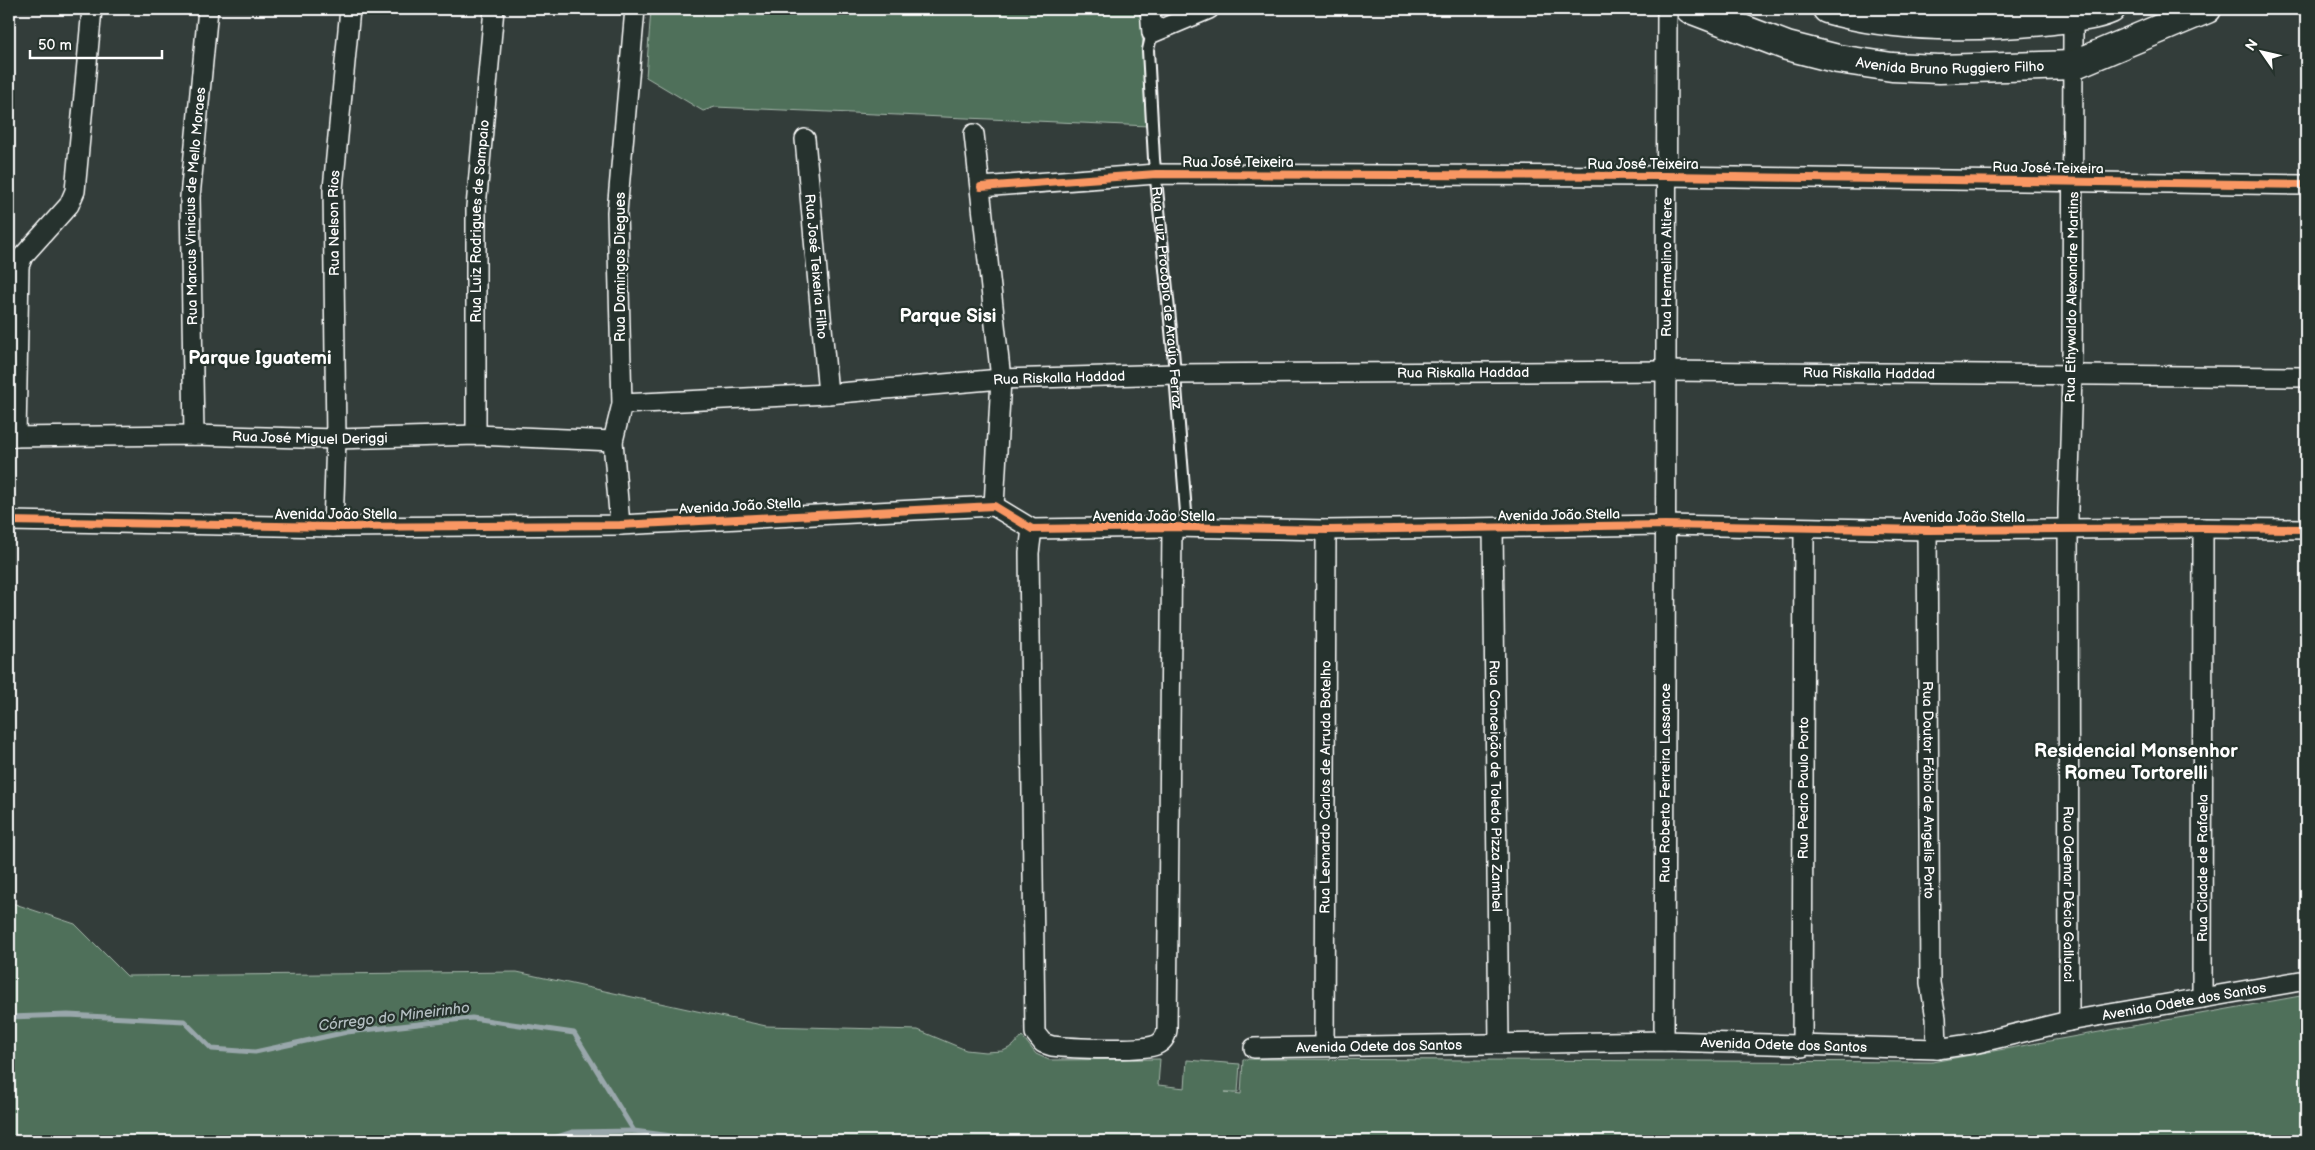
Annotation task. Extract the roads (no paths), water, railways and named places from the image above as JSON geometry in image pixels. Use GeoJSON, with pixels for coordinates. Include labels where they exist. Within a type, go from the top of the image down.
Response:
{"type":"FeatureCollection","features":[{"type":"Feature","properties":{"kind":"main road","name":"Avenida Bruno Ruggiero Filho"},"geometry":{"type":"LineString","coordinates":[[1690,9],[1787,46],[1838,59],[1892,67],[1991,69],[2073,65],[2207,9]]}},
{"type":"Feature","properties":{"kind":"main road"},"geometry":{"type":"LineString","coordinates":[[1827,9],[1885,20],[1948,24],[2020,24],[2070,13],[2112,9]]}},
{"type":"Feature","properties":{"kind":"street"},"geometry":{"type":"LineString","coordinates":[[12,437],[19,266],[23,256],[69,205],[75,191],[92,9]]}},
{"type":"Feature","properties":{"kind":"street","name":"Rua Marcus Vinicius de Mello Moraes"},"geometry":{"type":"LineString","coordinates":[[194,435],[190,197],[208,9]]}},
{"type":"Feature","properties":{"kind":"street","name":"Rua Nelson Rios"},"geometry":{"type":"LineString","coordinates":[[333,527],[336,438],[333,189],[350,9]]}},
{"type":"Feature","properties":{"kind":"street","name":"Rua Luiz Rodrigues de Sampaio"},"geometry":{"type":"LineString","coordinates":[[476,435],[476,207],[494,9]]}},
{"type":"Feature","properties":{"kind":"street","name":"Rua Domingos Diegues"},"geometry":{"type":"LineString","coordinates":[[620,525],[613,441],[622,404],[617,212],[635,9]]}},
{"type":"Feature","properties":{"kind":"street","name":"Rua Luiz Procópio de Araújo Ferraz"},"geometry":{"type":"LineString","coordinates":[[1150,9],[1152,33]]}},
{"type":"Feature","properties":{"kind":"street"},"geometry":{"type":"LineString","coordinates":[[1152,33],[1209,9]]}},
{"type":"Feature","properties":{"kind":"street","name":"Rua Hermelino Altiere"},"geometry":{"type":"LineString","coordinates":[[1665,525],[1667,9]]}},
{"type":"Feature","properties":{"kind":"street","name":"Rua Ethywaldo Alexandre Martins"},"geometry":{"type":"LineString","coordinates":[[2068,528],[2072,375],[2073,180],[2073,65],[2070,13]]}},
{"type":"Feature","properties":{"kind":"street"},"geometry":{"type":"LineString","coordinates":[[974,134],[1001,379],[994,506],[1032,529],[1029,553],[1035,1033],[1043,1043],[1052,1046],[1136,1048],[1156,1045],[1164,1040],[1167,1030],[1178,527]]}},
{"type":"Feature","properties":{"kind":"street","name":"Rua José Teixeira Filho"},"geometry":{"type":"LineString","coordinates":[[806,140],[828,394]]}},
{"type":"Feature","properties":{"kind":"street","name":"Rua José Teixeira"},"geometry":{"type":"LineString","coordinates":[[981,188],[1156,174],[1666,176],[2306,184]]}},
{"type":"Feature","properties":{"kind":"street","name":"Rua Riskalla Haddad"},"geometry":{"type":"LineString","coordinates":[[622,404],[828,394],[1001,379],[1175,374],[1666,371],[2306,377]]}},
{"type":"Feature","properties":{"kind":"street","name":"Rua José Miguel Deriggi"},"geometry":{"type":"LineString","coordinates":[[12,437],[194,435],[336,438],[476,435],[613,441]]}},
{"type":"Feature","properties":{"kind":"street","name":"Avenida João Stella"},"geometry":{"type":"LineString","coordinates":[[9,522],[333,527],[620,525],[994,506]]}},
{"type":"Feature","properties":{"kind":"street","name":"Avenida João Stella"},"geometry":{"type":"LineString","coordinates":[[1032,529],[1178,527],[1326,530],[1665,525],[1927,530],[2068,528],[2306,529]]}},
{"type":"Feature","properties":{"kind":"street","name":"Rua Roberto Ferreira Lassance"},"geometry":{"type":"LineString","coordinates":[[1664,1041],[1665,525]]}},
{"type":"Feature","properties":{"kind":"street","name":"Rua Conceição de Toledo Pizza Zambel"},"geometry":{"type":"LineString","coordinates":[[1493,528],[1499,1043]]}},
{"type":"Feature","properties":{"kind":"street","name":"Rua Odemar Décio Gallucci"},"geometry":{"type":"LineString","coordinates":[[2068,528],[2070,1021]]}},
{"type":"Feature","properties":{"kind":"street","name":"Rua Cidade de Rafaela"},"geometry":{"type":"LineString","coordinates":[[2202,998],[2203,528]]}},
{"type":"Feature","properties":{"kind":"street","name":"Rua Pedro Paulo Porto"},"geometry":{"type":"LineString","coordinates":[[1802,1046],[1804,529]]}},
{"type":"Feature","properties":{"kind":"street","name":"Rua Leonardo Carlos de Arruda Botelho"},"geometry":{"type":"LineString","coordinates":[[1324,1045],[1326,530]]}},
{"type":"Feature","properties":{"kind":"street","name":"Rua Doutor Fábio de Angelis Porto"},"geometry":{"type":"LineString","coordinates":[[1927,530],[1930,982],[1936,1018],[1937,1049]]}},
{"type":"Feature","properties":{"kind":"street","name":"Avenida Odete dos Santos"},"geometry":{"type":"LineString","coordinates":[[1254,1048],[1324,1045],[1664,1041],[1937,1049],[1976,1043],[2070,1021],[2306,980]]}},
{"type":"Feature","properties":{"kind":"lane","name":"Rua Luiz Procópio de Araújo Ferraz"},"geometry":{"type":"LineString","coordinates":[[1152,33],[1148,50],[1156,174],[1186,512],[1178,527]]}},
{"type":"Feature","properties":{"kind":"waterway","name":"Córrego do Mineirinho"},"geometry":{"type":"LineString","coordinates":[[9,1017],[68,1015],[184,1021],[212,1049],[255,1052],[347,1032],[472,1018],[574,1033],[634,1131],[709,1141]]}},
{"type":"Feature","properties":{"kind":"waterway"},"geometry":{"type":"LineString","coordinates":[[545,1141],[573,1132],[634,1131]]}},
{"type":"Feature","properties":{"kind":"district","name":"Parque Sisi"},"geometry":{"type":"Point","coordinates":[948,316]}},
{"type":"Feature","properties":{"kind":"district","name":"Parque Iguatemi"},"geometry":{"type":"Point","coordinates":[260,358]}},
{"type":"Feature","properties":{"kind":"district","name":"Residencial Monsenhor Romeu Tortorelli"},"geometry":{"type":"Point","coordinates":[2136,762]}}]}
